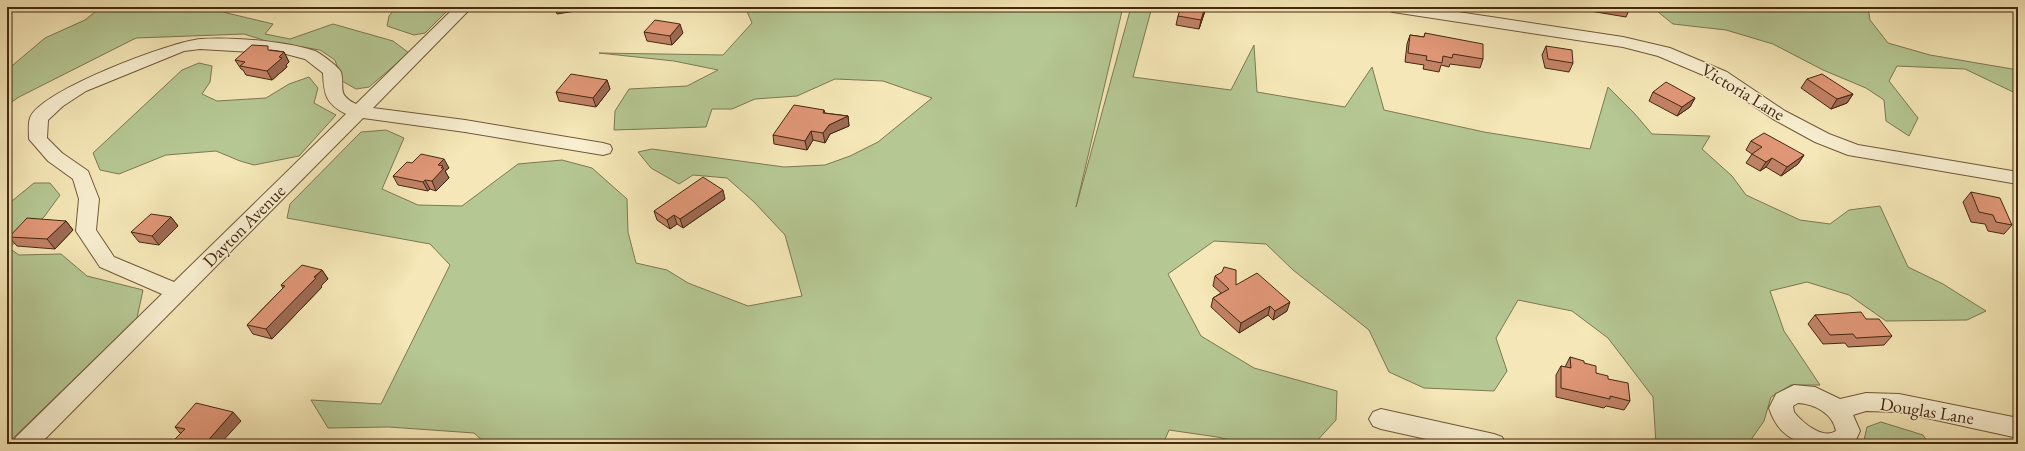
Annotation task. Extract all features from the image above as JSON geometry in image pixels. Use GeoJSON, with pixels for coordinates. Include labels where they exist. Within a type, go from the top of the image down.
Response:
{"type":"FeatureCollection","features":[{"type":"Feature","properties":{"kind":"street","name":"Dayton Avenue"},"geometry":{"type":"LineString","coordinates":[[24,444],[464,7]]}},
{"type":"Feature","properties":{"kind":"street","name":"Victoria Lane"},"geometry":{"type":"LineString","coordinates":[[1393,7],[1623,42],[1664,52],[1721,76],[1780,115],[1822,138],[1855,151],[2018,178]]}},
{"type":"Feature","properties":{"kind":"street"},"geometry":{"type":"LineString","coordinates":[[178,292],[107,262],[86,231],[89,199],[81,176],[55,158],[38,139],[39,118],[57,102],[80,87],[180,47],[200,44],[262,46],[311,55],[332,71],[333,94],[338,101],[357,112],[465,126],[603,149]]}},
{"type":"Feature","properties":{"kind":"street"},"geometry":{"type":"LineString","coordinates":[[1804,394],[1826,402],[1836,409],[1848,424],[1846,438],[1840,442],[1831,444],[1797,440],[1781,409],[1782,402],[1787,397],[1804,394]]}},
{"type":"Feature","properties":{"kind":"street","name":"Douglas Lane"},"geometry":{"type":"LineString","coordinates":[[1836,409],[1866,402],[1899,403],[2018,428]]}},
{"type":"Feature","properties":{"kind":"street"},"geometry":{"type":"LineString","coordinates":[[1380,419],[1494,444]]}},
{"type":"Feature","properties":{"kind":"green space"},"geometry":{"type":"Polygon","coordinates":[[[101,7],[168,7],[169,10],[214,7],[227,13],[273,24],[265,34],[290,39],[333,24],[393,41],[409,53],[369,87],[356,89],[342,81],[335,60],[320,50],[266,41],[244,34],[136,38],[19,97],[7,105],[7,70],[45,38],[85,20],[101,7]]]}},
{"type":"Feature","properties":{"kind":"green space"},"geometry":{"type":"Polygon","coordinates":[[[396,7],[451,7],[425,33],[414,35],[387,26],[389,16],[396,7]]]}},
{"type":"Feature","properties":{"kind":"green space"},"geometry":{"type":"Polygon","coordinates":[[[745,7],[1123,7],[1076,207],[1131,7],[1152,7],[1133,77],[1231,90],[1254,45],[1257,92],[1345,107],[1372,67],[1384,110],[1484,132],[1590,149],[1608,87],[1635,114],[1652,134],[1710,136],[1702,149],[1732,176],[1746,195],[1800,220],[1830,224],[1849,210],[1880,206],[1908,267],[1943,284],[1986,311],[1967,320],[1886,321],[1849,295],[1807,282],[1770,291],[1784,331],[1820,385],[1791,385],[1771,397],[1764,421],[1748,444],[1656,444],[1653,397],[1608,338],[1572,311],[1518,300],[1496,338],[1507,371],[1494,391],[1424,388],[1389,372],[1369,330],[1293,270],[1266,244],[1214,241],[1168,274],[1201,336],[1254,368],[1337,391],[1336,420],[1314,444],[1248,444],[1217,437],[1169,430],[1163,444],[486,444],[474,433],[389,427],[328,428],[311,400],[381,404],[450,265],[430,244],[287,218],[290,204],[361,132],[386,130],[404,138],[382,189],[418,205],[462,206],[518,164],[562,160],[592,168],[627,199],[628,232],[636,263],[667,270],[688,283],[748,306],[802,296],[785,235],[754,202],[727,178],[693,175],[679,184],[651,168],[638,152],[652,149],[784,167],[825,165],[850,156],[878,142],[932,98],[883,81],[835,79],[797,96],[755,99],[732,109],[712,109],[706,127],[614,130],[615,111],[629,89],[687,86],[718,70],[674,61],[599,53],[723,55],[752,23],[745,7]]]}},
{"type":"Feature","properties":{"kind":"green space"},"geometry":{"type":"Polygon","coordinates":[[[1652,7],[1868,7],[1870,20],[1888,43],[1930,55],[2018,70],[2018,93],[1965,69],[1897,66],[1889,81],[1918,118],[1909,136],[1886,121],[1884,100],[1866,88],[1823,70],[1773,44],[1726,30],[1673,24],[1652,7]]]}},
{"type":"Feature","properties":{"kind":"green space"},"geometry":{"type":"Polygon","coordinates":[[[199,63],[212,66],[210,82],[202,94],[217,101],[266,98],[289,84],[309,77],[318,88],[314,103],[336,115],[299,156],[254,165],[216,151],[166,155],[119,174],[100,170],[93,153],[182,70],[199,63]]]}},
{"type":"Feature","properties":{"kind":"green space"},"geometry":{"type":"Polygon","coordinates":[[[34,183],[50,183],[60,195],[44,217],[9,248],[19,255],[61,254],[87,276],[143,290],[137,318],[7,444],[7,205],[34,183]]]}},
{"type":"Feature","properties":{"kind":"green space"},"geometry":{"type":"Polygon","coordinates":[[[1881,422],[1923,435],[1929,444],[1863,444],[1867,427],[1881,422]]]}},
{"type":"Feature","properties":{"kind":"building"},"geometry":{"type":"Polygon","coordinates":[[[1181,7],[1205,7],[1201,20],[1178,16],[1181,7]]]}},
{"type":"Feature","properties":{"kind":"building"},"geometry":{"type":"Polygon","coordinates":[[[655,20],[680,24],[670,36],[644,32],[655,20]]]}},
{"type":"Feature","properties":{"kind":"building"},"geometry":{"type":"Polygon","coordinates":[[[1425,33],[1483,44],[1483,59],[1453,54],[1452,58],[1443,56],[1442,63],[1426,60],[1427,56],[1408,53],[1410,35],[1424,37],[1425,33]]]}},
{"type":"Feature","properties":{"kind":"building"},"geometry":{"type":"Polygon","coordinates":[[[252,45],[268,46],[268,50],[284,52],[279,57],[282,58],[267,71],[240,66],[245,62],[235,60],[252,45]]]}},
{"type":"Feature","properties":{"kind":"building"},"geometry":{"type":"Polygon","coordinates":[[[1546,46],[1572,50],[1573,63],[1548,59],[1546,46]]]}},
{"type":"Feature","properties":{"kind":"building"},"geometry":{"type":"Polygon","coordinates":[[[571,74],[607,80],[593,98],[556,92],[571,74]]]}},
{"type":"Feature","properties":{"kind":"building"},"geometry":{"type":"Polygon","coordinates":[[[1822,74],[1853,94],[1837,99],[1807,79],[1822,74]]]}},
{"type":"Feature","properties":{"kind":"building"},"geometry":{"type":"Polygon","coordinates":[[[1666,82],[1695,98],[1682,107],[1653,92],[1666,82]]]}},
{"type":"Feature","properties":{"kind":"building"},"geometry":{"type":"Polygon","coordinates":[[[794,105],[824,110],[823,113],[848,116],[829,125],[823,133],[811,131],[805,141],[773,135],[794,105]]]}},
{"type":"Feature","properties":{"kind":"building"},"geometry":{"type":"Polygon","coordinates":[[[1764,133],[1804,155],[1787,167],[1772,158],[1766,162],[1752,154],[1762,147],[1751,141],[1764,133]]]}},
{"type":"Feature","properties":{"kind":"building"},"geometry":{"type":"Polygon","coordinates":[[[421,154],[444,159],[438,165],[443,166],[441,168],[444,168],[432,181],[425,180],[423,182],[393,176],[407,162],[412,163],[421,154]]]}},
{"type":"Feature","properties":{"kind":"building"},"geometry":{"type":"Polygon","coordinates":[[[703,177],[723,190],[680,219],[674,215],[667,220],[654,211],[703,177]]]}},
{"type":"Feature","properties":{"kind":"building"},"geometry":{"type":"Polygon","coordinates":[[[1971,192],[2000,198],[2012,225],[1996,222],[1993,215],[1979,212],[1971,192]]]}},
{"type":"Feature","properties":{"kind":"building"},"geometry":{"type":"Polygon","coordinates":[[[151,214],[171,217],[152,236],[131,232],[151,214]]]}},
{"type":"Feature","properties":{"kind":"building"},"geometry":{"type":"Polygon","coordinates":[[[27,218],[66,221],[47,239],[9,237],[27,218]]]}},
{"type":"Feature","properties":{"kind":"building"},"geometry":{"type":"Polygon","coordinates":[[[302,265],[322,270],[266,329],[247,325],[285,286],[281,285],[302,265]]]}},
{"type":"Feature","properties":{"kind":"building"},"geometry":{"type":"Polygon","coordinates":[[[1224,267],[1236,270],[1236,285],[1257,273],[1290,302],[1275,311],[1270,306],[1241,323],[1213,298],[1229,289],[1215,276],[1222,272],[1224,267]]]}},
{"type":"Feature","properties":{"kind":"building"},"geometry":{"type":"Polygon","coordinates":[[[1861,312],[1866,319],[1879,319],[1892,336],[1856,338],[1853,334],[1830,335],[1815,315],[1861,312]]]}},
{"type":"Feature","properties":{"kind":"building"},"geometry":{"type":"Polygon","coordinates":[[[1570,357],[1596,366],[1596,373],[1608,376],[1608,379],[1628,383],[1630,401],[1610,396],[1610,399],[1561,388],[1561,366],[1571,368],[1570,357]]]}},
{"type":"Feature","properties":{"kind":"building"},"geometry":{"type":"Polygon","coordinates":[[[196,403],[233,412],[205,444],[170,444],[185,429],[175,427],[196,403]]]}}]}
